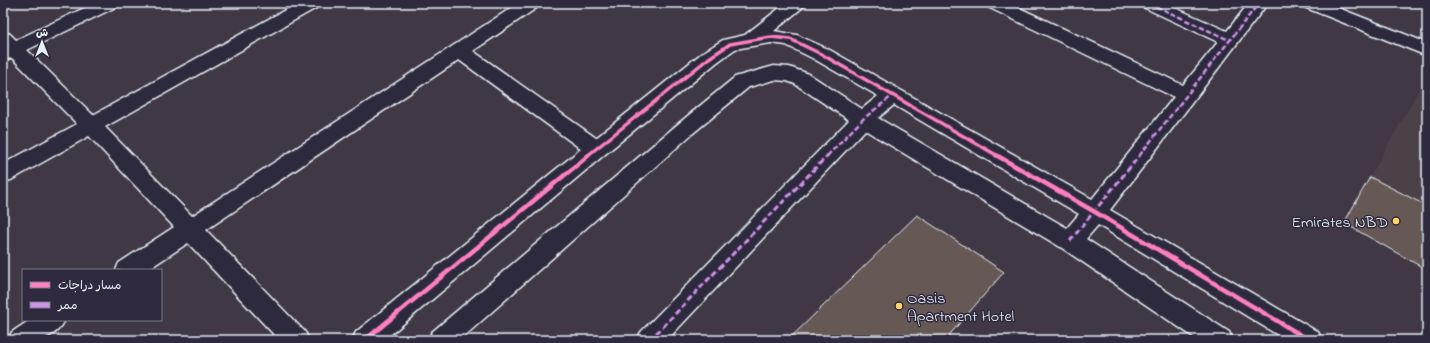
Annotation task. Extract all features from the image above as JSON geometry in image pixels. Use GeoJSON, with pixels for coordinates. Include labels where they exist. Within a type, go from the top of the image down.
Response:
{"type":"FeatureCollection","features":[{"type":"Feature","properties":{"kind":"street"},"geometry":{"type":"LineString","coordinates":[[110,3],[7,47],[91,126],[296,340]]}},
{"type":"Feature","properties":{"kind":"street"},"geometry":{"type":"LineString","coordinates":[[3,174],[312,3]]}},
{"type":"Feature","properties":{"kind":"street"},"geometry":{"type":"LineString","coordinates":[[130,269],[532,3]]}},
{"type":"Feature","properties":{"kind":"street"},"geometry":{"type":"LineString","coordinates":[[751,40],[797,3]]}},
{"type":"Feature","properties":{"kind":"street"},"geometry":{"type":"LineString","coordinates":[[994,3],[1186,95]]}},
{"type":"Feature","properties":{"kind":"street"},"geometry":{"type":"LineString","coordinates":[[1150,3],[1229,40]]}},
{"type":"Feature","properties":{"kind":"street"},"geometry":{"type":"LineString","coordinates":[[1070,241],[1095,212],[1259,3]]}},
{"type":"Feature","properties":{"kind":"street"},"geometry":{"type":"LineString","coordinates":[[1310,3],[1427,50]]}},
{"type":"Feature","properties":{"kind":"street"},"geometry":{"type":"LineString","coordinates":[[365,340],[596,149],[709,58],[730,44],[772,37],[790,39],[821,54],[1095,212],[1308,340]]}},
{"type":"Feature","properties":{"kind":"street"},"geometry":{"type":"LineString","coordinates":[[459,52],[596,149]]}},
{"type":"Feature","properties":{"kind":"street"},"geometry":{"type":"LineString","coordinates":[[441,340],[679,134],[742,82],[774,73],[789,74],[802,79],[863,119],[1070,241],[1220,340]]}},
{"type":"Feature","properties":{"kind":"street"},"geometry":{"type":"LineString","coordinates":[[650,340],[863,119],[892,96]]}},
{"type":"Feature","properties":{"kind":"street"},"geometry":{"type":"LineString","coordinates":[[21,340],[50,321]]}},
{"type":"Feature","properties":{"kind":"shaded area"},"geometry":{"type":"Polygon","coordinates":[[[1427,76],[1427,206],[1370,177],[1427,76]]]}},
{"type":"Feature","properties":{"kind":"building"},"geometry":{"type":"Polygon","coordinates":[[[1370,177],[1427,206],[1427,270],[1344,223],[1370,177]]]}},
{"type":"Feature","properties":{"kind":"building","name":"Oasis Apartment Hotel"},"geometry":{"type":"Polygon","coordinates":[[[917,215],[1004,272],[945,340],[788,340],[917,215]]]}},
{"type":"Feature","properties":{"kind":"marked path"},"geometry":{"type":"LineString","coordinates":[[1149,3],[1229,40]]}},
{"type":"Feature","properties":{"kind":"marked path"},"geometry":{"type":"LineString","coordinates":[[1070,241],[1095,212],[1259,3]]}},
{"type":"Feature","properties":{"kind":"marked path"},"geometry":{"type":"LineString","coordinates":[[650,340],[863,119],[892,96]]}},
{"type":"Feature","properties":{"kind":"cycle path"},"geometry":{"type":"LineString","coordinates":[[365,340],[596,149],[709,58],[730,44],[771,37],[790,39],[821,54],[1095,212],[1309,340]]}},
{"type":"Feature","properties":{"kind":"place","name":"Emirates NBD"},"geometry":{"type":"Point","coordinates":[1396,221]}},
{"type":"Feature","properties":{"kind":"place","name":"Oasis Apartment Hotel"},"geometry":{"type":"Point","coordinates":[899,306]}}]}
